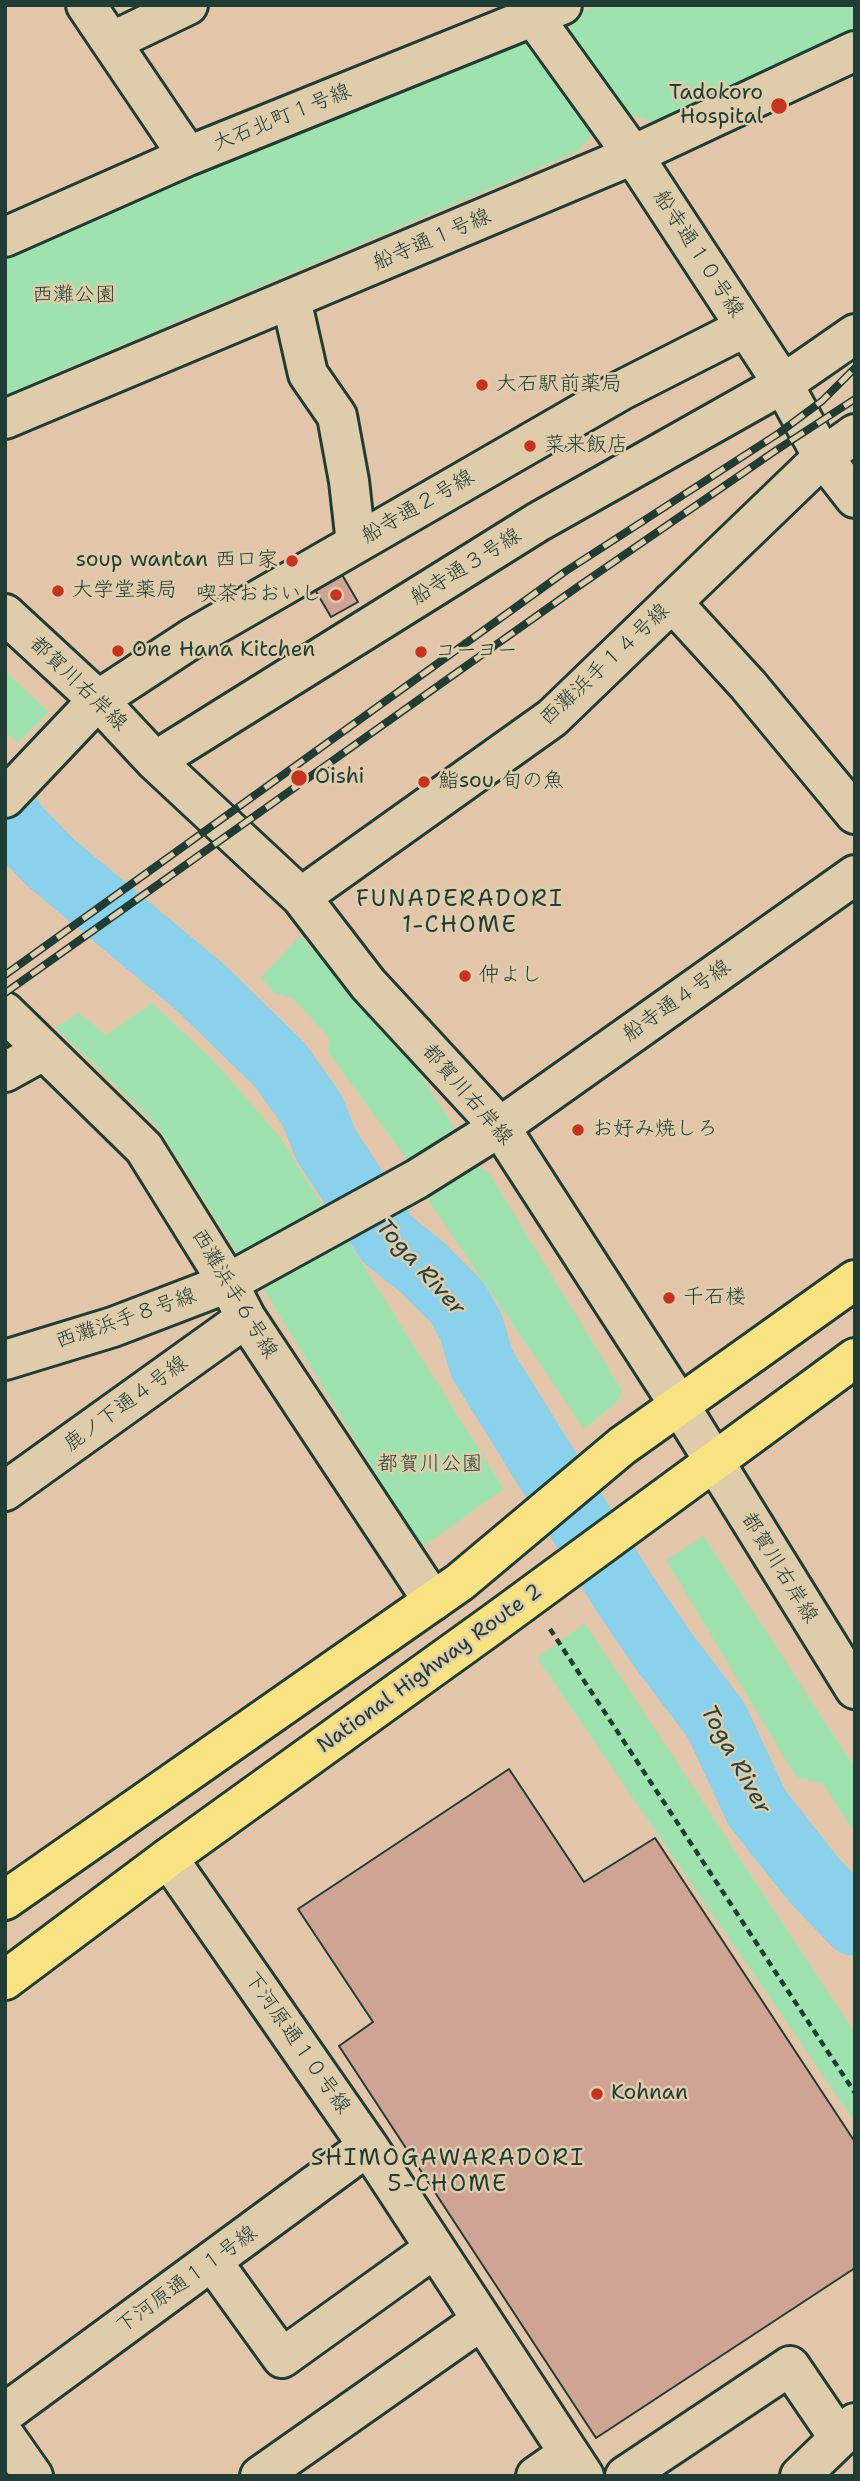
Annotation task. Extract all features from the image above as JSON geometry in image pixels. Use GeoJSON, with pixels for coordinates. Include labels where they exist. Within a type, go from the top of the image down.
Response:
{"type":"FeatureCollection","features":[{"type":"Feature","properties":{"kind":"highway"},"geometry":{"type":"LineString","coordinates":[[5,1900],[446,1591],[622,1446],[855,1280]]}},
{"type":"Feature","properties":{"kind":"highway","name":"National Highway Route 2"},"geometry":{"type":"LineString","coordinates":[[5,1980],[168,1857],[497,1621],[855,1358]]}},
{"type":"Feature","properties":{"kind":"street"},"geometry":{"type":"LineString","coordinates":[[86,5],[188,156]]}},
{"type":"Feature","properties":{"kind":"street"},"geometry":{"type":"LineString","coordinates":[[111,42],[188,5]]}},
{"type":"Feature","properties":{"kind":"street","name":"船寺通１０号線"},"geometry":{"type":"LineString","coordinates":[[540,9],[783,384],[823,457],[855,498]]}},
{"type":"Feature","properties":{"kind":"street","name":"大石北町１号線"},"geometry":{"type":"LineString","coordinates":[[5,237],[188,156],[540,9]]}},
{"type":"Feature","properties":{"kind":"street","name":"船寺通１号線"},"geometry":{"type":"LineString","coordinates":[[5,419],[633,156],[855,51]]}},
{"type":"Feature","properties":{"kind":"street"},"geometry":{"type":"LineString","coordinates":[[291,299],[308,374],[337,416],[349,481],[356,543]]}},
{"type":"Feature","properties":{"kind":"street","name":"船寺通２号線"},"geometry":{"type":"LineString","coordinates":[[5,798],[98,700],[194,636],[622,390],[746,327]]}},
{"type":"Feature","properties":{"kind":"street","name":"船寺通３号線"},"geometry":{"type":"LineString","coordinates":[[155,761],[538,522],[783,384],[855,334]]}},
{"type":"Feature","properties":{"kind":"street","name":"西灘浜手１４号線"},"geometry":{"type":"LineString","coordinates":[[301,897],[552,718],[823,457],[855,434]]}},
{"type":"Feature","properties":{"kind":"street"},"geometry":{"type":"LineString","coordinates":[[672,602],[748,685],[855,814]]}},
{"type":"Feature","properties":{"kind":"street","name":"都賀川右岸線"},"geometry":{"type":"LineString","coordinates":[[5,614],[98,700],[155,761],[301,897],[368,984],[500,1127],[680,1406],[855,1689]]}},
{"type":"Feature","properties":{"kind":"street","name":"船寺通４号線"},"geometry":{"type":"LineString","coordinates":[[500,1127],[855,875]]}},
{"type":"Feature","properties":{"kind":"street","name":"西灘浜手６号線"},"geometry":{"type":"LineString","coordinates":[[5,1012],[144,1149],[228,1283],[246,1318],[446,1591]]}},
{"type":"Feature","properties":{"kind":"street"},"geometry":{"type":"LineString","coordinates":[[5,1072],[43,1051]]}},
{"type":"Feature","properties":{"kind":"street","name":"西灘浜手８号線"},"geometry":{"type":"LineString","coordinates":[[5,1360],[113,1327],[228,1283],[417,1179],[500,1127]]}},
{"type":"Feature","properties":{"kind":"street","name":"鹿ノ下通４号線"},"geometry":{"type":"LineString","coordinates":[[5,1491],[246,1318]]}},
{"type":"Feature","properties":{"kind":"street","name":"下河原通１０号線"},"geometry":{"type":"LineString","coordinates":[[168,1857],[368,2146],[576,2464]]}},
{"type":"Feature","properties":{"kind":"street","name":"下河原通１１号線"},"geometry":{"type":"LineString","coordinates":[[5,2413],[368,2146]]}},
{"type":"Feature","properties":{"kind":"street"},"geometry":{"type":"LineString","coordinates":[[212,2261],[282,2358],[435,2248]]}},
{"type":"Feature","properties":{"kind":"street"},"geometry":{"type":"LineString","coordinates":[[260,2476],[482,2320]]}},
{"type":"Feature","properties":{"kind":"street"},"geometry":{"type":"LineString","coordinates":[[625,2476],[790,2366],[847,2431],[800,2476]]}},
{"type":"Feature","properties":{"kind":"street"},"geometry":{"type":"LineString","coordinates":[[5,2436],[33,2476]]}},
{"type":"Feature","properties":{"kind":"street"},"geometry":{"type":"LineString","coordinates":[[536,2476],[576,2464]]}},
{"type":"Feature","properties":{"kind":"path"},"geometry":{"type":"LineString","coordinates":[[529,1597],[855,2093]]}},
{"type":"Feature","properties":{"kind":"green space"},"geometry":{"type":"Polygon","coordinates":[[[600,5],[855,5],[855,30],[660,123],[627,114],[569,35],[574,14],[600,5]]]}},
{"type":"Feature","properties":{"kind":"green space","name":"西灘公園"},"geometry":{"type":"Polygon","coordinates":[[[518,36],[539,48],[598,128],[578,151],[5,395],[5,254],[518,36]]]}},
{"type":"Feature","properties":{"kind":"green space"},"geometry":{"type":"Polygon","coordinates":[[[5,671],[49,712],[18,743],[5,731],[5,671]]]}},
{"type":"Feature","properties":{"kind":"green space"},"geometry":{"type":"Polygon","coordinates":[[[300,936],[334,969],[405,1051],[451,1122],[456,1137],[414,1169],[328,1052],[329,1038],[293,998],[274,993],[261,977],[300,936]]]}},
{"type":"Feature","properties":{"kind":"green space"},"geometry":{"type":"Polygon","coordinates":[[[152,1003],[213,1060],[280,1137],[325,1210],[242,1261],[156,1124],[55,1027],[79,1013],[106,1035],[152,1003]]]}},
{"type":"Feature","properties":{"kind":"green space"},"geometry":{"type":"Polygon","coordinates":[[[478,1167],[489,1173],[622,1390],[618,1401],[584,1429],[424,1194],[462,1172],[478,1167]]]}},
{"type":"Feature","properties":{"kind":"green space","name":"都賀川公園"},"geometry":{"type":"Polygon","coordinates":[[[348,1241],[504,1489],[421,1548],[261,1285],[348,1241]]]}},
{"type":"Feature","properties":{"kind":"green space"},"geometry":{"type":"Polygon","coordinates":[[[704,1536],[855,1768],[855,1833],[823,1784],[796,1777],[666,1560],[704,1536]]]}},
{"type":"Feature","properties":{"kind":"green space"},"geometry":{"type":"Polygon","coordinates":[[[585,1623],[855,2033],[855,2122],[537,1658],[585,1623]]]}},
{"type":"Feature","properties":{"kind":"building","name":"喫茶おおいし"},"geometry":{"type":"Polygon","coordinates":[[[341,573],[358,602],[331,617],[314,588],[341,573]]]}},
{"type":"Feature","properties":{"kind":"building","name":"Kohnan"},"geometry":{"type":"Polygon","coordinates":[[[509,1769],[584,1882],[655,1838],[855,2142],[855,2268],[596,2438],[339,2046],[373,2022],[298,1909],[509,1769]]]}},
{"type":"Feature","properties":{"kind":"waterway","name":"Toga River"},"geometry":{"type":"LineString","coordinates":[[5,811],[17,828],[51,863],[200,987],[280,1065],[312,1110],[326,1145],[387,1239],[423,1268],[457,1302],[471,1327],[482,1364],[626,1596],[716,1720],[757,1808],[814,1880],[855,1923]]}},
{"type":"Feature","properties":{"kind":"railway"},"geometry":{"type":"LineString","coordinates":[[5,975],[566,571],[779,433],[822,401],[855,368]]}},
{"type":"Feature","properties":{"kind":"railway"},"geometry":{"type":"LineString","coordinates":[[5,993],[576,588],[855,399]]}},
{"type":"Feature","properties":{"kind":"place","name":"Tadokoro Hospital"},"geometry":{"type":"Point","coordinates":[779,106]}},
{"type":"Feature","properties":{"kind":"place","name":"大石駅前薬局"},"geometry":{"type":"Point","coordinates":[482,385]}},
{"type":"Feature","properties":{"kind":"place","name":"菜来飯店"},"geometry":{"type":"Point","coordinates":[530,446]}},
{"type":"Feature","properties":{"kind":"place","name":"soup wantan 西口家"},"geometry":{"type":"Point","coordinates":[292,561]}},
{"type":"Feature","properties":{"kind":"place","name":"大学堂薬局"},"geometry":{"type":"Point","coordinates":[58,591]}},
{"type":"Feature","properties":{"kind":"place","name":"喫茶おおいし"},"geometry":{"type":"Point","coordinates":[336,595]}},
{"type":"Feature","properties":{"kind":"place","name":"One Hana Kitchen"},"geometry":{"type":"Point","coordinates":[118,651]}},
{"type":"Feature","properties":{"kind":"place","name":"コーヨー"},"geometry":{"type":"Point","coordinates":[421,652]}},
{"type":"Feature","properties":{"kind":"place","name":"Oishi"},"geometry":{"type":"Point","coordinates":[299,778]}},
{"type":"Feature","properties":{"kind":"place","name":"鮨sou 旬の魚"},"geometry":{"type":"Point","coordinates":[424,782]}},
{"type":"Feature","properties":{"kind":"place","name":"仲よし"},"geometry":{"type":"Point","coordinates":[465,976]}},
{"type":"Feature","properties":{"kind":"place","name":"お好み焼しろ"},"geometry":{"type":"Point","coordinates":[578,1130]}},
{"type":"Feature","properties":{"kind":"place","name":"千石楼"},"geometry":{"type":"Point","coordinates":[669,1298]}},
{"type":"Feature","properties":{"kind":"place","name":"Kohnan"},"geometry":{"type":"Point","coordinates":[597,2094]}},
{"type":"Feature","properties":{"kind":"district","name":"FUNADERADORI 1-CHOME"},"geometry":{"type":"Point","coordinates":[460,913]}},
{"type":"Feature","properties":{"kind":"district","name":"SHIMOGAWARADORI 5-CHOME"},"geometry":{"type":"Point","coordinates":[448,2172]}}]}
